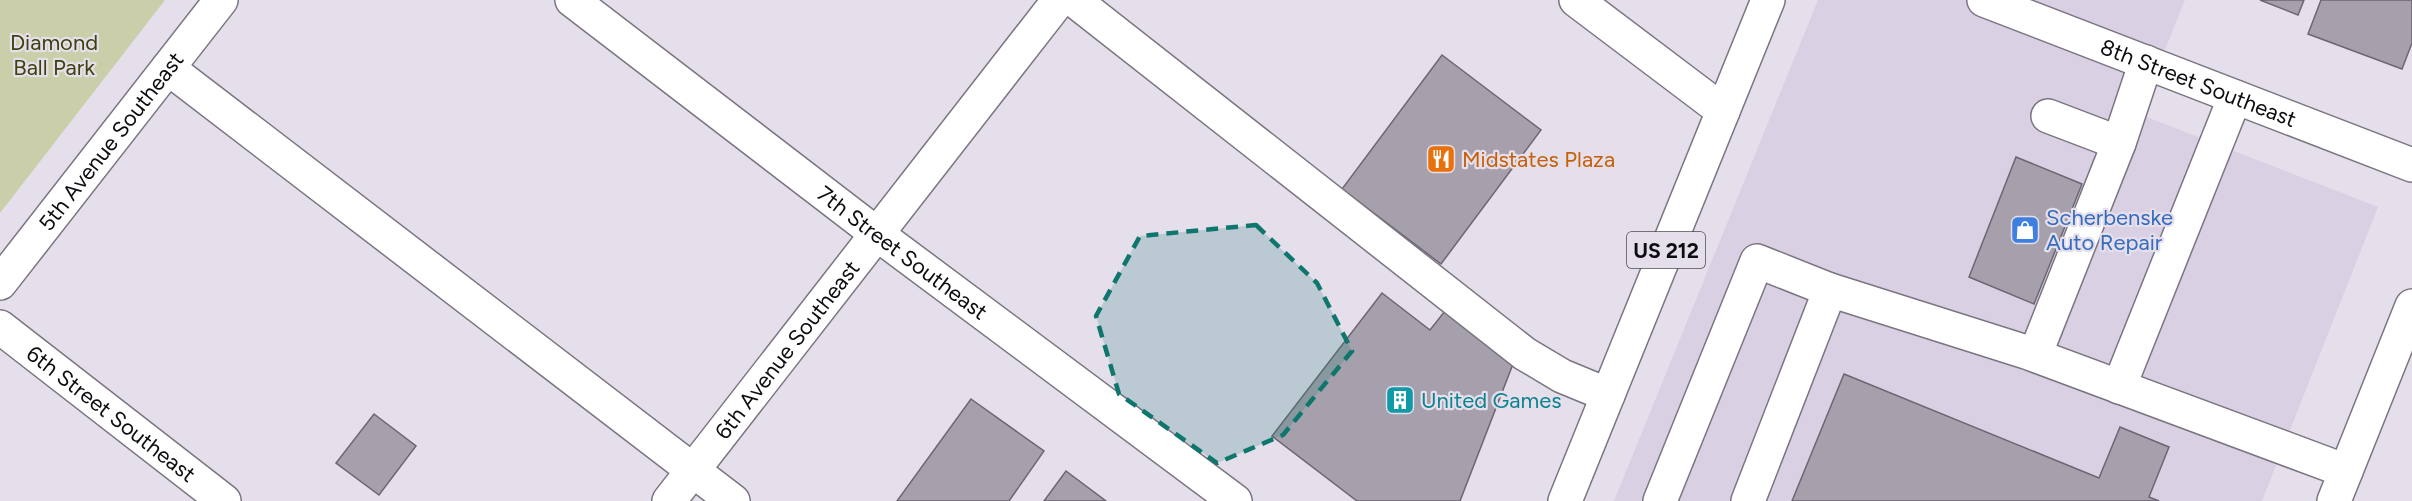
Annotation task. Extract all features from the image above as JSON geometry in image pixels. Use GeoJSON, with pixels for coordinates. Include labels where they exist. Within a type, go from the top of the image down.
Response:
{"type":"FeatureCollection","features":[{"type":"Feature","properties":{"kind":"street","name":"5th Avenue Southeast"},"geometry":{"type":"LineString","coordinates":[[0,283],[221,0]]}},
{"type":"Feature","properties":{"kind":"street","name":"7th Street Southeast"},"geometry":{"type":"LineString","coordinates":[[572,0],[877,234],[1235,501]]}},
{"type":"Feature","properties":{"kind":"street","name":"6th Avenue Southeast"},"geometry":{"type":"LineString","coordinates":[[669,501],[1059,0]]}},
{"type":"Feature","properties":{"kind":"street"},"geometry":{"type":"LineString","coordinates":[[1074,0],[1525,354],[1562,376],[1608,395]]}},
{"type":"Feature","properties":{"kind":"street"},"geometry":{"type":"LineString","coordinates":[[1576,0],[1723,111]]}},
{"type":"Feature","properties":{"kind":"street","name":"US 212"},"geometry":{"type":"LineString","coordinates":[[1565,501],[1768,0]]}},
{"type":"Feature","properties":{"kind":"street","name":"8th Street Southeast"},"geometry":{"type":"LineString","coordinates":[[1984,0],[2412,165]]}},
{"type":"Feature","properties":{"kind":"street"},"geometry":{"type":"LineString","coordinates":[[2035,355],[2119,143],[2146,62]]}},
{"type":"Feature","properties":{"kind":"street"},"geometry":{"type":"LineString","coordinates":[[168,68],[733,501]]}},
{"type":"Feature","properties":{"kind":"street"},"geometry":{"type":"LineString","coordinates":[[2120,387],[2235,97]]}},
{"type":"Feature","properties":{"kind":"street"},"geometry":{"type":"LineString","coordinates":[[2048,116],[2119,143]]}},
{"type":"Feature","properties":{"kind":"street"},"geometry":{"type":"LineString","coordinates":[[1660,501],[1757,261],[1830,290],[2035,355],[2120,387],[2340,486],[2412,306]]}},
{"type":"Feature","properties":{"kind":"street"},"geometry":{"type":"LineString","coordinates":[[1748,501],[1830,290]]}},
{"type":"Feature","properties":{"kind":"street","name":"6th Street Southeast"},"geometry":{"type":"LineString","coordinates":[[0,327],[224,501]]}},
{"type":"Feature","properties":{"kind":"highlighted area"},"geometry":{"type":"Polygon","coordinates":[[[1256,225],[1317,283],[1352,351],[1283,435],[1217,463],[1119,394],[1096,316],[1140,236],[1256,225]]]}},
{"type":"Feature","properties":{"kind":"shaded area"},"geometry":{"type":"Polygon","coordinates":[[[1818,0],[2185,0],[2139,114],[2378,207],[2262,501],[1614,501],[1818,0]]]}},
{"type":"Feature","properties":{"kind":"green space","name":"Diamond Ball Park"},"geometry":{"type":"Polygon","coordinates":[[[0,0],[165,0],[0,213],[0,0]]]}},
{"type":"Feature","properties":{"kind":"building"},"geometry":{"type":"Polygon","coordinates":[[[2260,0],[2304,0],[2298,15],[2260,0]]]}},
{"type":"Feature","properties":{"kind":"building"},"geometry":{"type":"Polygon","coordinates":[[[2321,0],[2412,0],[2412,43],[2402,69],[2308,34],[2321,0]]]}},
{"type":"Feature","properties":{"kind":"building","name":"Midstates Plaza"},"geometry":{"type":"Polygon","coordinates":[[[1442,55],[1541,130],[1441,264],[1342,189],[1442,55]]]}},
{"type":"Feature","properties":{"kind":"building","name":"Scherbenske Auto Repair"},"geometry":{"type":"Polygon","coordinates":[[[2016,157],[2082,184],[2034,304],[1969,277],[2016,157]]]}},
{"type":"Feature","properties":{"kind":"building","name":"United Games"},"geometry":{"type":"Polygon","coordinates":[[[1382,293],[1430,330],[1445,311],[1513,364],[1460,501],[1357,501],[1272,436],[1382,293]]]}},
{"type":"Feature","properties":{"kind":"building"},"geometry":{"type":"Polygon","coordinates":[[[1844,374],[2099,478],[2120,427],[2169,447],[2149,497],[2159,501],[1792,501],[1844,374]]]}},
{"type":"Feature","properties":{"kind":"building"},"geometry":{"type":"Polygon","coordinates":[[[971,399],[1044,451],[1009,501],[897,501],[971,399]]]}},
{"type":"Feature","properties":{"kind":"building"},"geometry":{"type":"Polygon","coordinates":[[[374,414],[416,446],[379,495],[336,463],[374,414]]]}},
{"type":"Feature","properties":{"kind":"building"},"geometry":{"type":"Polygon","coordinates":[[[1066,471],[1106,501],[1044,501],[1066,471]]]}},
{"type":"Feature","properties":{"kind":"place","name":"Midstates Plaza"},"geometry":{"type":"Point","coordinates":[1441,159]}},
{"type":"Feature","properties":{"kind":"place","name":"Scherbenske Auto Repair"},"geometry":{"type":"Point","coordinates":[2025,230]}},
{"type":"Feature","properties":{"kind":"place","name":"United Games"},"geometry":{"type":"Point","coordinates":[1400,400]}}]}
